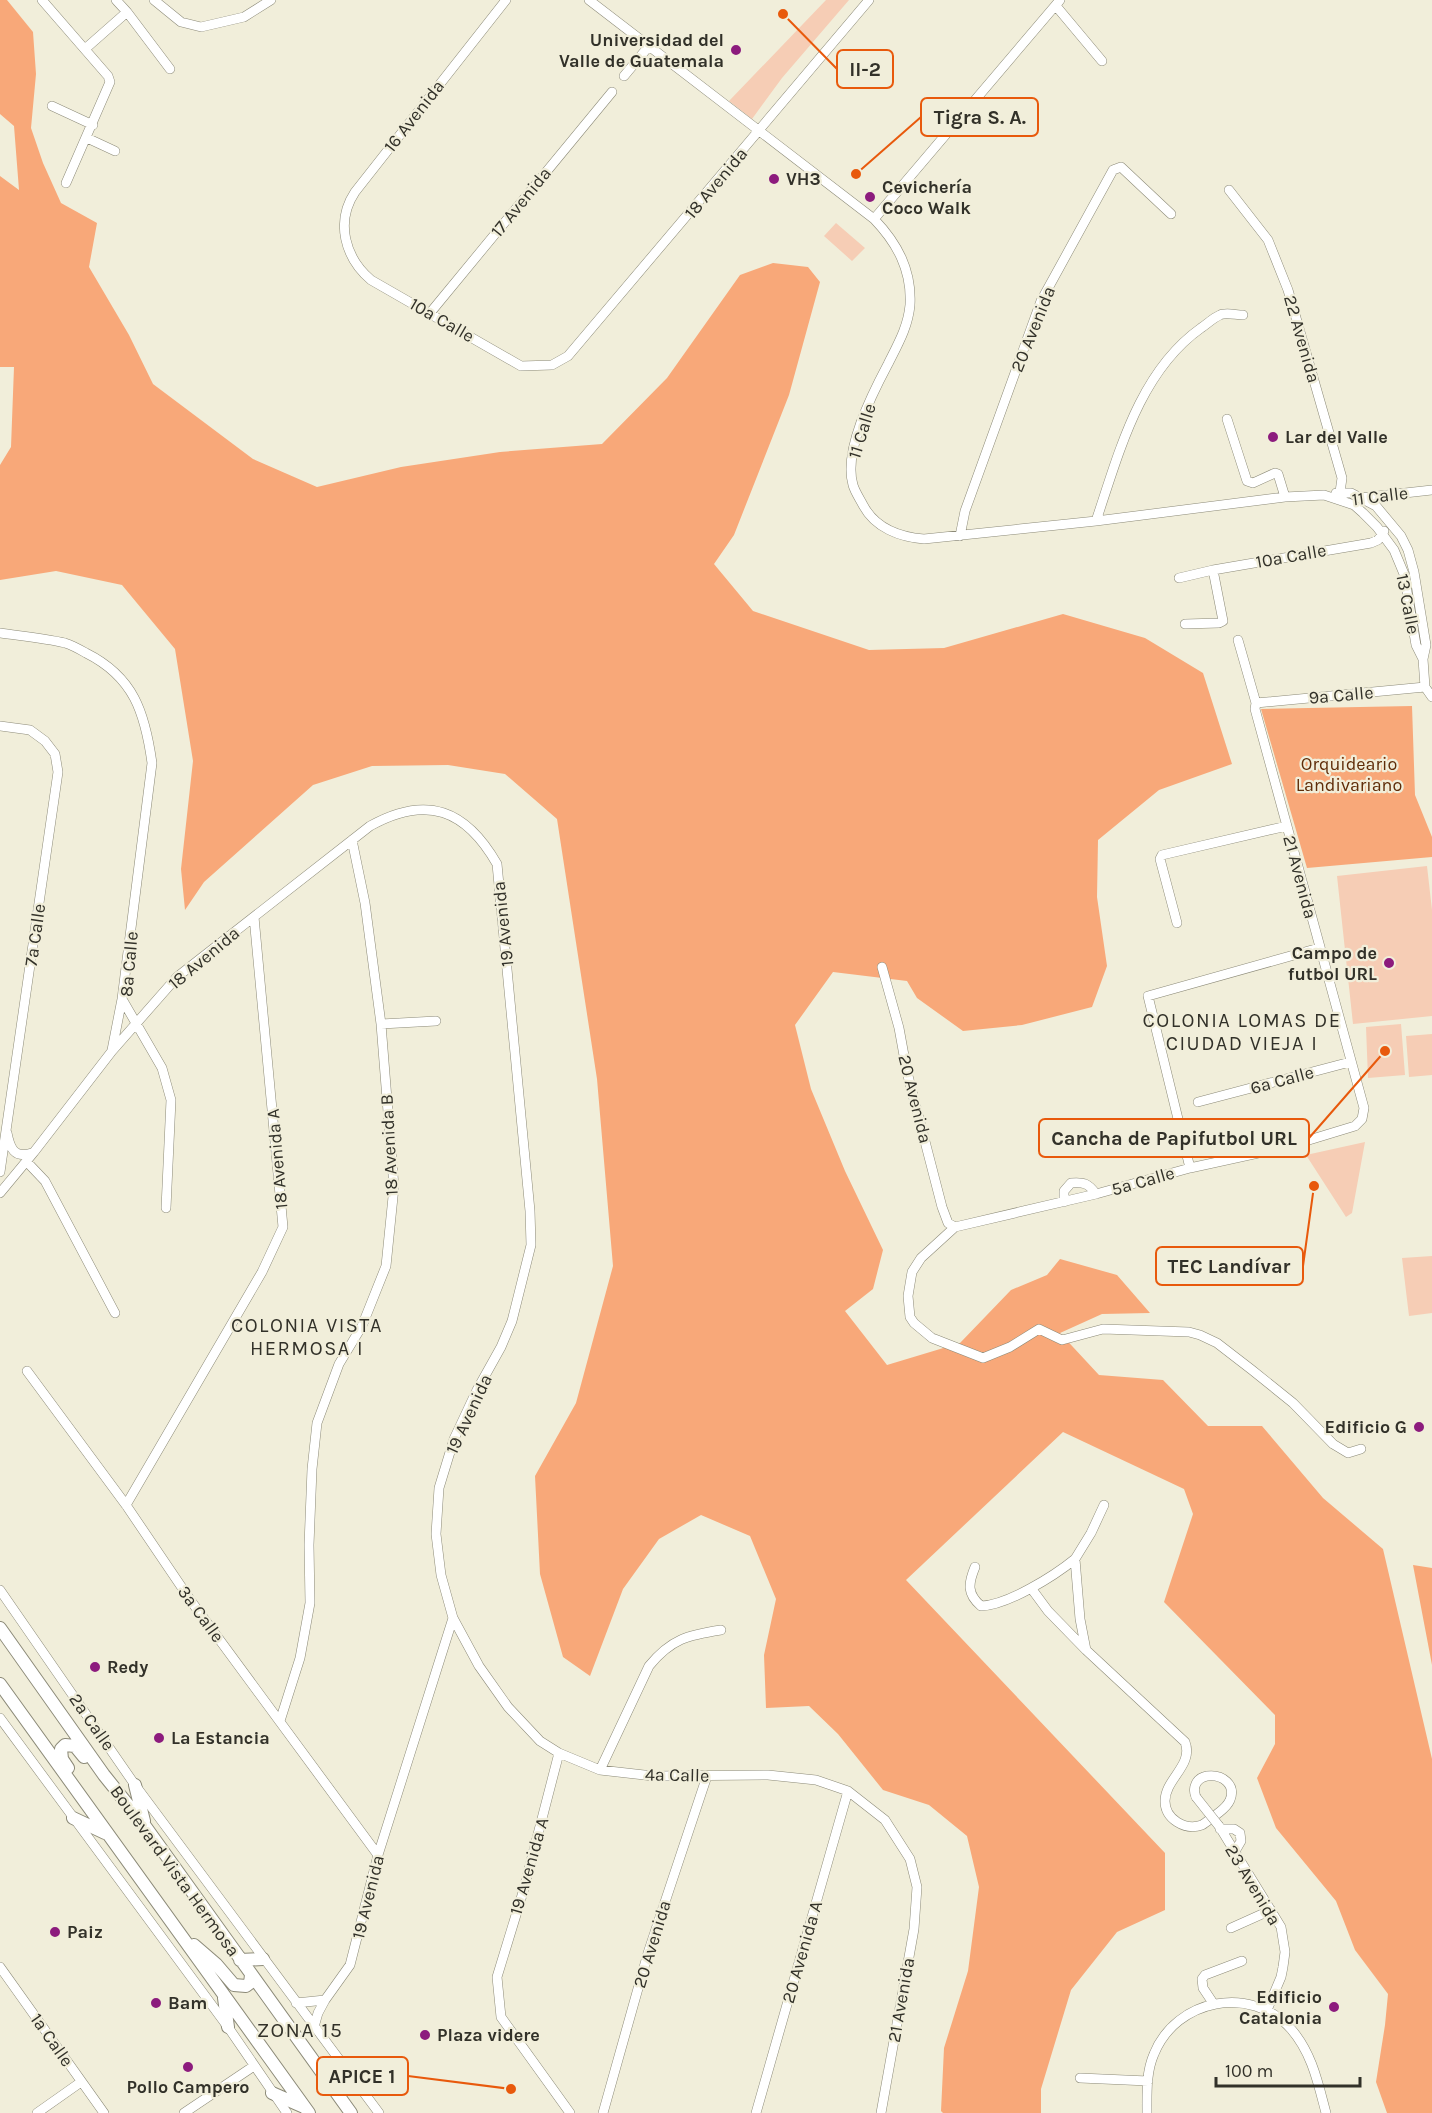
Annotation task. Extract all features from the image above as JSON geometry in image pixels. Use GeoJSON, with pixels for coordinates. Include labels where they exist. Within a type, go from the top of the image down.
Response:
{"type":"FeatureCollection","features":[{"type":"Feature","properties":{"kind":"main road","name":"Boulevard Vista Hermosa"},"geometry":{"type":"LineString","coordinates":[[0,1628],[351,2113]]}},
{"type":"Feature","properties":{"kind":"main road","name":"Boulevard Vista Hermosa"},"geometry":{"type":"LineString","coordinates":[[0,1684],[307,2110]]}},
{"type":"Feature","properties":{"kind":"main road"},"geometry":{"type":"LineString","coordinates":[[75,1790],[74,1776],[61,1755],[61,1749],[68,1744],[77,1749],[107,1789],[121,1796]]}},
{"type":"Feature","properties":{"kind":"main road"},"geometry":{"type":"LineString","coordinates":[[135,1785],[145,1826]]}},
{"type":"Feature","properties":{"kind":"main road"},"geometry":{"type":"LineString","coordinates":[[73,1818],[104,1832],[111,1838]]}},
{"type":"Feature","properties":{"kind":"main road"},"geometry":{"type":"LineString","coordinates":[[185,1939],[203,1951],[234,1985],[246,1986],[250,1983],[251,1975]]}},
{"type":"Feature","properties":{"kind":"main road"},"geometry":{"type":"LineString","coordinates":[[240,1960],[263,1959]]}},
{"type":"Feature","properties":{"kind":"main road"},"geometry":{"type":"LineString","coordinates":[[224,1996],[228,2027]]}},
{"type":"Feature","properties":{"kind":"main road"},"geometry":{"type":"LineString","coordinates":[[272,2093],[307,2110]]}},
{"type":"Feature","properties":{"kind":"street"},"geometry":{"type":"LineString","coordinates":[[42,0],[108,76],[110,82],[66,183]]}},
{"type":"Feature","properties":{"kind":"street"},"geometry":{"type":"LineString","coordinates":[[116,0],[170,69]]}},
{"type":"Feature","properties":{"kind":"street"},"geometry":{"type":"LineString","coordinates":[[154,0],[181,22],[201,27],[244,17],[272,0]]}},
{"type":"Feature","properties":{"kind":"street","name":"16 Avenida"},"geometry":{"type":"LineString","coordinates":[[345,241],[344,222],[350,200],[355,192],[506,0]]}},
{"type":"Feature","properties":{"kind":"street","name":"11 Calle"},"geometry":{"type":"LineString","coordinates":[[589,0],[874,219],[900,253],[910,292],[910,305],[904,334],[868,406],[855,442],[851,465],[853,484],[867,512],[883,527],[899,535],[924,539],[1096,521],[1286,497],[1324,495]]}},
{"type":"Feature","properties":{"kind":"street","name":"18 Avenida"},"geometry":{"type":"LineString","coordinates":[[558,362],[568,357],[869,0]]}},
{"type":"Feature","properties":{"kind":"street"},"geometry":{"type":"LineString","coordinates":[[874,219],[1058,3],[1102,61]]}},
{"type":"Feature","properties":{"kind":"street"},"geometry":{"type":"LineString","coordinates":[[85,49],[127,12]]}},
{"type":"Feature","properties":{"kind":"street"},"geometry":{"type":"LineString","coordinates":[[624,76],[649,46]]}},
{"type":"Feature","properties":{"kind":"street","name":"17 Avenida"},"geometry":{"type":"LineString","coordinates":[[430,313],[612,92]]}},
{"type":"Feature","properties":{"kind":"street"},"geometry":{"type":"LineString","coordinates":[[52,106],[93,125]]}},
{"type":"Feature","properties":{"kind":"street"},"geometry":{"type":"LineString","coordinates":[[87,138],[115,152]]}},
{"type":"Feature","properties":{"kind":"street","name":"20 Avenida"},"geometry":{"type":"LineString","coordinates":[[960,536],[965,511],[1041,301],[1113,170],[1121,167],[1172,214]]}},
{"type":"Feature","properties":{"kind":"street","name":"22 Avenida"},"geometry":{"type":"LineString","coordinates":[[1229,190],[1268,240],[1288,290],[1342,478],[1342,497]]}},
{"type":"Feature","properties":{"kind":"street","name":"10a Calle"},"geometry":{"type":"LineString","coordinates":[[345,241],[354,262],[371,280],[521,366],[552,365],[558,362]]}},
{"type":"Feature","properties":{"kind":"street"},"geometry":{"type":"LineString","coordinates":[[1096,521],[1133,416],[1146,392],[1171,356],[1191,335],[1221,314],[1242,315]]}},
{"type":"Feature","properties":{"kind":"street"},"geometry":{"type":"LineString","coordinates":[[1227,419],[1247,481],[1253,483],[1275,473],[1278,474],[1286,497]]}},
{"type":"Feature","properties":{"kind":"street","name":"11 Calle"},"geometry":{"type":"LineString","coordinates":[[1360,498],[1432,490]]}},
{"type":"Feature","properties":{"kind":"street","name":"13 Calle"},"geometry":{"type":"LineString","coordinates":[[1324,495],[1342,497],[1351,493],[1376,506],[1401,536],[1408,550],[1414,572],[1425,645],[1423,659],[1425,687]]}},
{"type":"Feature","properties":{"kind":"street","name":"13 Calle"},"geometry":{"type":"LineString","coordinates":[[1342,497],[1363,513],[1383,534],[1400,560],[1425,645]]}},
{"type":"Feature","properties":{"kind":"street"},"geometry":{"type":"LineString","coordinates":[[1383,534],[1386,527],[1386,516]]}},
{"type":"Feature","properties":{"kind":"street","name":"10a Calle"},"geometry":{"type":"LineString","coordinates":[[1179,578],[1371,543],[1383,534]]}},
{"type":"Feature","properties":{"kind":"street"},"geometry":{"type":"LineString","coordinates":[[1185,624],[1223,621],[1214,570]]}},
{"type":"Feature","properties":{"kind":"street","name":"8a Calle"},"geometry":{"type":"LineString","coordinates":[[0,633],[67,643],[100,660],[126,684],[142,711],[152,763],[122,999],[162,1068],[171,1100],[166,1208]]}},
{"type":"Feature","properties":{"kind":"street","name":"21 Avenida"},"geometry":{"type":"LineString","coordinates":[[1238,640],[1319,948],[1364,1108],[1362,1119]]}},
{"type":"Feature","properties":{"kind":"street"},"geometry":{"type":"LineString","coordinates":[[1425,687],[1432,697]]}},
{"type":"Feature","properties":{"kind":"street","name":"9a Calle"},"geometry":{"type":"LineString","coordinates":[[1256,703],[1425,687]]}},
{"type":"Feature","properties":{"kind":"street","name":"7a Calle"},"geometry":{"type":"LineString","coordinates":[[0,726],[30,730],[45,741],[55,754],[58,772],[0,1172]]}},
{"type":"Feature","properties":{"kind":"street","name":"18 Avenida"},"geometry":{"type":"LineString","coordinates":[[0,1193],[112,1051],[177,977],[352,840],[388,816],[406,810],[426,809],[446,814],[464,823]]}},
{"type":"Feature","properties":{"kind":"street","name":"19 Avenida"},"geometry":{"type":"LineString","coordinates":[[314,2027],[325,2000],[350,1965],[378,1855],[453,1618],[441,1575],[436,1534],[439,1488],[454,1439],[512,1321],[531,1245],[530,1211],[497,864],[484,842],[464,823]]}},
{"type":"Feature","properties":{"kind":"street"},"geometry":{"type":"LineString","coordinates":[[1177,923],[1160,859],[1162,855],[1287,826]]}},
{"type":"Feature","properties":{"kind":"street","name":"18 Avenida B"},"geometry":{"type":"LineString","coordinates":[[280,1721],[300,1658],[310,1603],[309,1545],[312,1469],[317,1423],[339,1364],[362,1326],[386,1266],[394,1187],[381,1024],[365,903],[352,840]]}},
{"type":"Feature","properties":{"kind":"street","name":"18 Avenida A"},"geometry":{"type":"LineString","coordinates":[[126,1505],[262,1272],[283,1227],[254,917]]}},
{"type":"Feature","properties":{"kind":"street"},"geometry":{"type":"LineString","coordinates":[[1190,1168],[1148,996],[1319,948]]}},
{"type":"Feature","properties":{"kind":"street","name":"20 Avenida"},"geometry":{"type":"LineString","coordinates":[[882,967],[942,1207],[948,1222],[955,1227]]}},
{"type":"Feature","properties":{"kind":"street"},"geometry":{"type":"LineString","coordinates":[[112,1051],[122,999]]}},
{"type":"Feature","properties":{"kind":"street"},"geometry":{"type":"LineString","coordinates":[[381,1024],[436,1021]]}},
{"type":"Feature","properties":{"kind":"street","name":"6a Calle"},"geometry":{"type":"LineString","coordinates":[[1198,1102],[1350,1062]]}},
{"type":"Feature","properties":{"kind":"street","name":"5a Calle"},"geometry":{"type":"LineString","coordinates":[[955,1227],[1096,1194],[1190,1168],[1286,1147],[1355,1126],[1362,1119]]}},
{"type":"Feature","properties":{"kind":"street"},"geometry":{"type":"LineString","coordinates":[[7,1132],[12,1150],[16,1154],[26,1155],[34,1152]]}},
{"type":"Feature","properties":{"kind":"street"},"geometry":{"type":"LineString","coordinates":[[26,1161],[45,1180],[115,1313]]}},
{"type":"Feature","properties":{"kind":"street"},"geometry":{"type":"LineString","coordinates":[[1064,1202],[1064,1191],[1071,1183],[1084,1182],[1096,1194]]}},
{"type":"Feature","properties":{"kind":"street"},"geometry":{"type":"LineString","coordinates":[[955,1227],[921,1258],[912,1272],[908,1296],[910,1317],[932,1338],[983,1358],[1010,1347],[1039,1329],[1062,1340],[1103,1329],[1190,1332],[1217,1343],[1235,1356],[1293,1403],[1333,1444],[1348,1453],[1361,1449]]}},
{"type":"Feature","properties":{"kind":"street","name":"3a Calle"},"geometry":{"type":"LineString","coordinates":[[27,1371],[126,1505],[191,1601],[378,1855]]}},
{"type":"Feature","properties":{"kind":"street"},"geometry":{"type":"LineString","coordinates":[[975,1567],[969,1593],[981,1606],[993,1606],[1030,1588],[1059,1571],[1075,1558],[1091,1533],[1104,1504]]}},
{"type":"Feature","properties":{"kind":"street"},"geometry":{"type":"LineString","coordinates":[[1075,1558],[1079,1613],[1086,1650]]}},
{"type":"Feature","properties":{"kind":"street","name":"23 Avenida"},"geometry":{"type":"LineString","coordinates":[[1030,1588],[1048,1611],[1086,1650],[1185,1742],[1187,1748],[1185,1761],[1167,1789],[1167,1810],[1174,1819],[1183,1826],[1204,1824],[1227,1806],[1231,1796],[1228,1781],[1204,1777],[1194,1786],[1196,1797],[1220,1827],[1281,1927],[1285,1952],[1281,1977],[1267,2010]]}},
{"type":"Feature","properties":{"kind":"street","name":"2a Calle"},"geometry":{"type":"LineString","coordinates":[[0,1590],[135,1785],[379,2113]]}},
{"type":"Feature","properties":{"kind":"street","name":"4a Calle"},"geometry":{"type":"LineString","coordinates":[[453,1618],[479,1666],[508,1707],[540,1741],[559,1753],[600,1770],[653,1776],[768,1775],[816,1780],[848,1791],[885,1820],[910,1859],[917,1887]]}},
{"type":"Feature","properties":{"kind":"street"},"geometry":{"type":"LineString","coordinates":[[600,1770],[649,1666],[658,1654],[686,1636],[721,1630]]}},
{"type":"Feature","properties":{"kind":"street"},"geometry":{"type":"LineString","coordinates":[[0,1718],[228,2027],[287,2113]]}},
{"type":"Feature","properties":{"kind":"street","name":"19 Avenida A"},"geometry":{"type":"LineString","coordinates":[[559,1753],[523,1892],[497,1977],[501,2017],[570,2113]]}},
{"type":"Feature","properties":{"kind":"street","name":"20 Avenida"},"geometry":{"type":"LineString","coordinates":[[603,2113],[648,1953],[707,1776]]}},
{"type":"Feature","properties":{"kind":"street","name":"20 Avenida A"},"geometry":{"type":"LineString","coordinates":[[756,2113],[848,1791]]}},
{"type":"Feature","properties":{"kind":"street"},"geometry":{"type":"LineString","coordinates":[[1220,1827],[1234,1829],[1240,1833],[1241,1841],[1234,1853]]}},
{"type":"Feature","properties":{"kind":"street","name":"21 Avenida"},"geometry":{"type":"LineString","coordinates":[[881,2113],[914,1929],[917,1887]]}},
{"type":"Feature","properties":{"kind":"street"},"geometry":{"type":"LineString","coordinates":[[1231,1928],[1270,1910]]}},
{"type":"Feature","properties":{"kind":"street"},"geometry":{"type":"LineString","coordinates":[[1213,2003],[1203,1988],[1202,1979],[1205,1975],[1242,1961]]}},
{"type":"Feature","properties":{"kind":"street","name":"1a Calle"},"geometry":{"type":"LineString","coordinates":[[0,1967],[104,2113]]}},
{"type":"Feature","properties":{"kind":"street"},"geometry":{"type":"LineString","coordinates":[[296,2003],[325,2000]]}},
{"type":"Feature","properties":{"kind":"street"},"geometry":{"type":"LineString","coordinates":[[1147,2113],[1149,2068],[1153,2055],[1167,2031],[1188,2013],[1213,2003],[1241,2002],[1267,2010],[1290,2028],[1308,2052],[1326,2113]]}},
{"type":"Feature","properties":{"kind":"street"},"geometry":{"type":"LineString","coordinates":[[184,2113],[254,2066]]}},
{"type":"Feature","properties":{"kind":"street"},"geometry":{"type":"LineString","coordinates":[[1080,2078],[1148,2081]]}},
{"type":"Feature","properties":{"kind":"street"},"geometry":{"type":"LineString","coordinates":[[37,2113],[81,2082]]}},
{"type":"Feature","properties":{"kind":"shaded area"},"geometry":{"type":"Polygon","coordinates":[[[826,0],[849,0],[782,78],[752,119],[729,101],[826,0]]]}},
{"type":"Feature","properties":{"kind":"shaded area"},"geometry":{"type":"Polygon","coordinates":[[[836,223],[865,248],[852,261],[824,236],[836,223]]]}},
{"type":"Feature","properties":{"kind":"shaded area","name":"Campo de futbol URL"},"geometry":{"type":"Polygon","coordinates":[[[1427,866],[1432,910],[1432,1016],[1353,1024],[1337,876],[1427,866]]]}},
{"type":"Feature","properties":{"kind":"shaded area"},"geometry":{"type":"Polygon","coordinates":[[[1401,1024],[1405,1075],[1368,1078],[1366,1027],[1401,1024]]]}},
{"type":"Feature","properties":{"kind":"shaded area"},"geometry":{"type":"Polygon","coordinates":[[[1432,1034],[1432,1075],[1409,1077],[1406,1036],[1432,1034]]]}},
{"type":"Feature","properties":{"kind":"shaded area"},"geometry":{"type":"Polygon","coordinates":[[[1365,1142],[1352,1213],[1346,1217],[1306,1155],[1365,1142]]]}},
{"type":"Feature","properties":{"kind":"shaded area"},"geometry":{"type":"Polygon","coordinates":[[[1432,1256],[1432,1313],[1409,1316],[1402,1258],[1432,1256]]]}},
{"type":"Feature","properties":{"kind":"green space"},"geometry":{"type":"Polygon","coordinates":[[[0,0],[7,0],[33,32],[36,74],[31,128],[43,163],[61,203],[97,223],[89,267],[129,335],[153,384],[253,459],[317,487],[401,467],[500,452],[602,444],[667,378],[740,275],[773,263],[808,267],[820,282],[789,395],[734,535],[714,564],[753,611],[869,650],[944,648],[1063,614],[1145,638],[1203,673],[1232,764],[1159,790],[1098,840],[1097,897],[1107,966],[1092,1007],[1022,1025],[963,1031],[917,998],[907,981],[833,972],[795,1025],[811,1089],[845,1171],[883,1250],[873,1289],[845,1311],[887,1365],[960,1343],[1011,1290],[1047,1275],[1060,1259],[1117,1275],[1150,1313],[1102,1314],[1060,1333],[1099,1375],[1163,1380],[1208,1426],[1262,1426],[1323,1498],[1383,1549],[1432,1759],[1432,2113],[1387,2113],[1376,2082],[1388,1994],[1355,1950],[1336,1901],[1276,1828],[1257,1778],[1275,1744],[1275,1715],[1164,1602],[1193,1514],[1184,1489],[1063,1432],[906,1580],[1165,1853],[1165,1910],[1117,1932],[1071,1990],[1041,2089],[1041,2113],[943,2113],[941,2111],[944,2048],[968,1971],[979,1887],[967,1836],[929,1805],[883,1790],[838,1734],[809,1706],[766,1708],[764,1655],[776,1599],[750,1536],[701,1515],[659,1539],[623,1589],[590,1676],[563,1657],[540,1574],[535,1476],[576,1403],[613,1266],[597,1079],[557,819],[505,774],[448,765],[372,766],[313,785],[204,882],[185,910],[181,869],[193,761],[175,649],[122,585],[56,571],[0,580],[0,465],[11,447],[14,367],[0,367],[0,176],[19,190],[14,126],[0,114],[0,0]]]}},
{"type":"Feature","properties":{"kind":"green space","name":"Orquideario Landivariano"},"geometry":{"type":"Polygon","coordinates":[[[1412,706],[1415,795],[1432,837],[1432,857],[1307,868],[1261,709],[1412,706]]]}},
{"type":"Feature","properties":{"kind":"green space"},"geometry":{"type":"Polygon","coordinates":[[[1413,1565],[1432,1568],[1432,1665],[1413,1565]]]}},
{"type":"Feature","properties":{"kind":"place","name":"II-2"},"geometry":{"type":"Point","coordinates":[783,14]}},
{"type":"Feature","properties":{"kind":"place","name":"Universidad del Valle de Guatemala"},"geometry":{"type":"Point","coordinates":[736,50]}},
{"type":"Feature","properties":{"kind":"place","name":"Tigra S. A."},"geometry":{"type":"Point","coordinates":[856,174]}},
{"type":"Feature","properties":{"kind":"place","name":"VH3"},"geometry":{"type":"Point","coordinates":[774,179]}},
{"type":"Feature","properties":{"kind":"place","name":"Cevichería Coco Walk"},"geometry":{"type":"Point","coordinates":[870,197]}},
{"type":"Feature","properties":{"kind":"place","name":"Lar del Valle"},"geometry":{"type":"Point","coordinates":[1273,437]}},
{"type":"Feature","properties":{"kind":"place","name":"Campo de futbol URL"},"geometry":{"type":"Point","coordinates":[1389,963]}},
{"type":"Feature","properties":{"kind":"place","name":"Cancha de Papifutbol URL"},"geometry":{"type":"Point","coordinates":[1385,1051]}},
{"type":"Feature","properties":{"kind":"place","name":"TEC Landívar"},"geometry":{"type":"Point","coordinates":[1314,1186]}},
{"type":"Feature","properties":{"kind":"place","name":"Edificio G"},"geometry":{"type":"Point","coordinates":[1419,1427]}},
{"type":"Feature","properties":{"kind":"place","name":"Redy"},"geometry":{"type":"Point","coordinates":[95,1667]}},
{"type":"Feature","properties":{"kind":"place","name":"La Estancia"},"geometry":{"type":"Point","coordinates":[159,1738]}},
{"type":"Feature","properties":{"kind":"place","name":"Paiz"},"geometry":{"type":"Point","coordinates":[55,1932]}},
{"type":"Feature","properties":{"kind":"place","name":"Bam"},"geometry":{"type":"Point","coordinates":[156,2003]}},
{"type":"Feature","properties":{"kind":"place","name":"Edificio Catalonia"},"geometry":{"type":"Point","coordinates":[1334,2007]}},
{"type":"Feature","properties":{"kind":"place","name":"Plaza videre"},"geometry":{"type":"Point","coordinates":[425,2035]}},
{"type":"Feature","properties":{"kind":"place","name":"Pollo Campero"},"geometry":{"type":"Point","coordinates":[188,2067]}},
{"type":"Feature","properties":{"kind":"place","name":"APICE 1"},"geometry":{"type":"Point","coordinates":[511,2089]}},
{"type":"Feature","properties":{"kind":"district","name":"COLONIA LOMAS DE CIUDAD VIEJA I"},"geometry":{"type":"Point","coordinates":[1242,1032]}},
{"type":"Feature","properties":{"kind":"district","name":"COLONIA VISTA HERMOSA I"},"geometry":{"type":"Point","coordinates":[307,1336]}},
{"type":"Feature","properties":{"kind":"district","name":"ZONA 15"},"geometry":{"type":"Point","coordinates":[300,2030]}}]}
